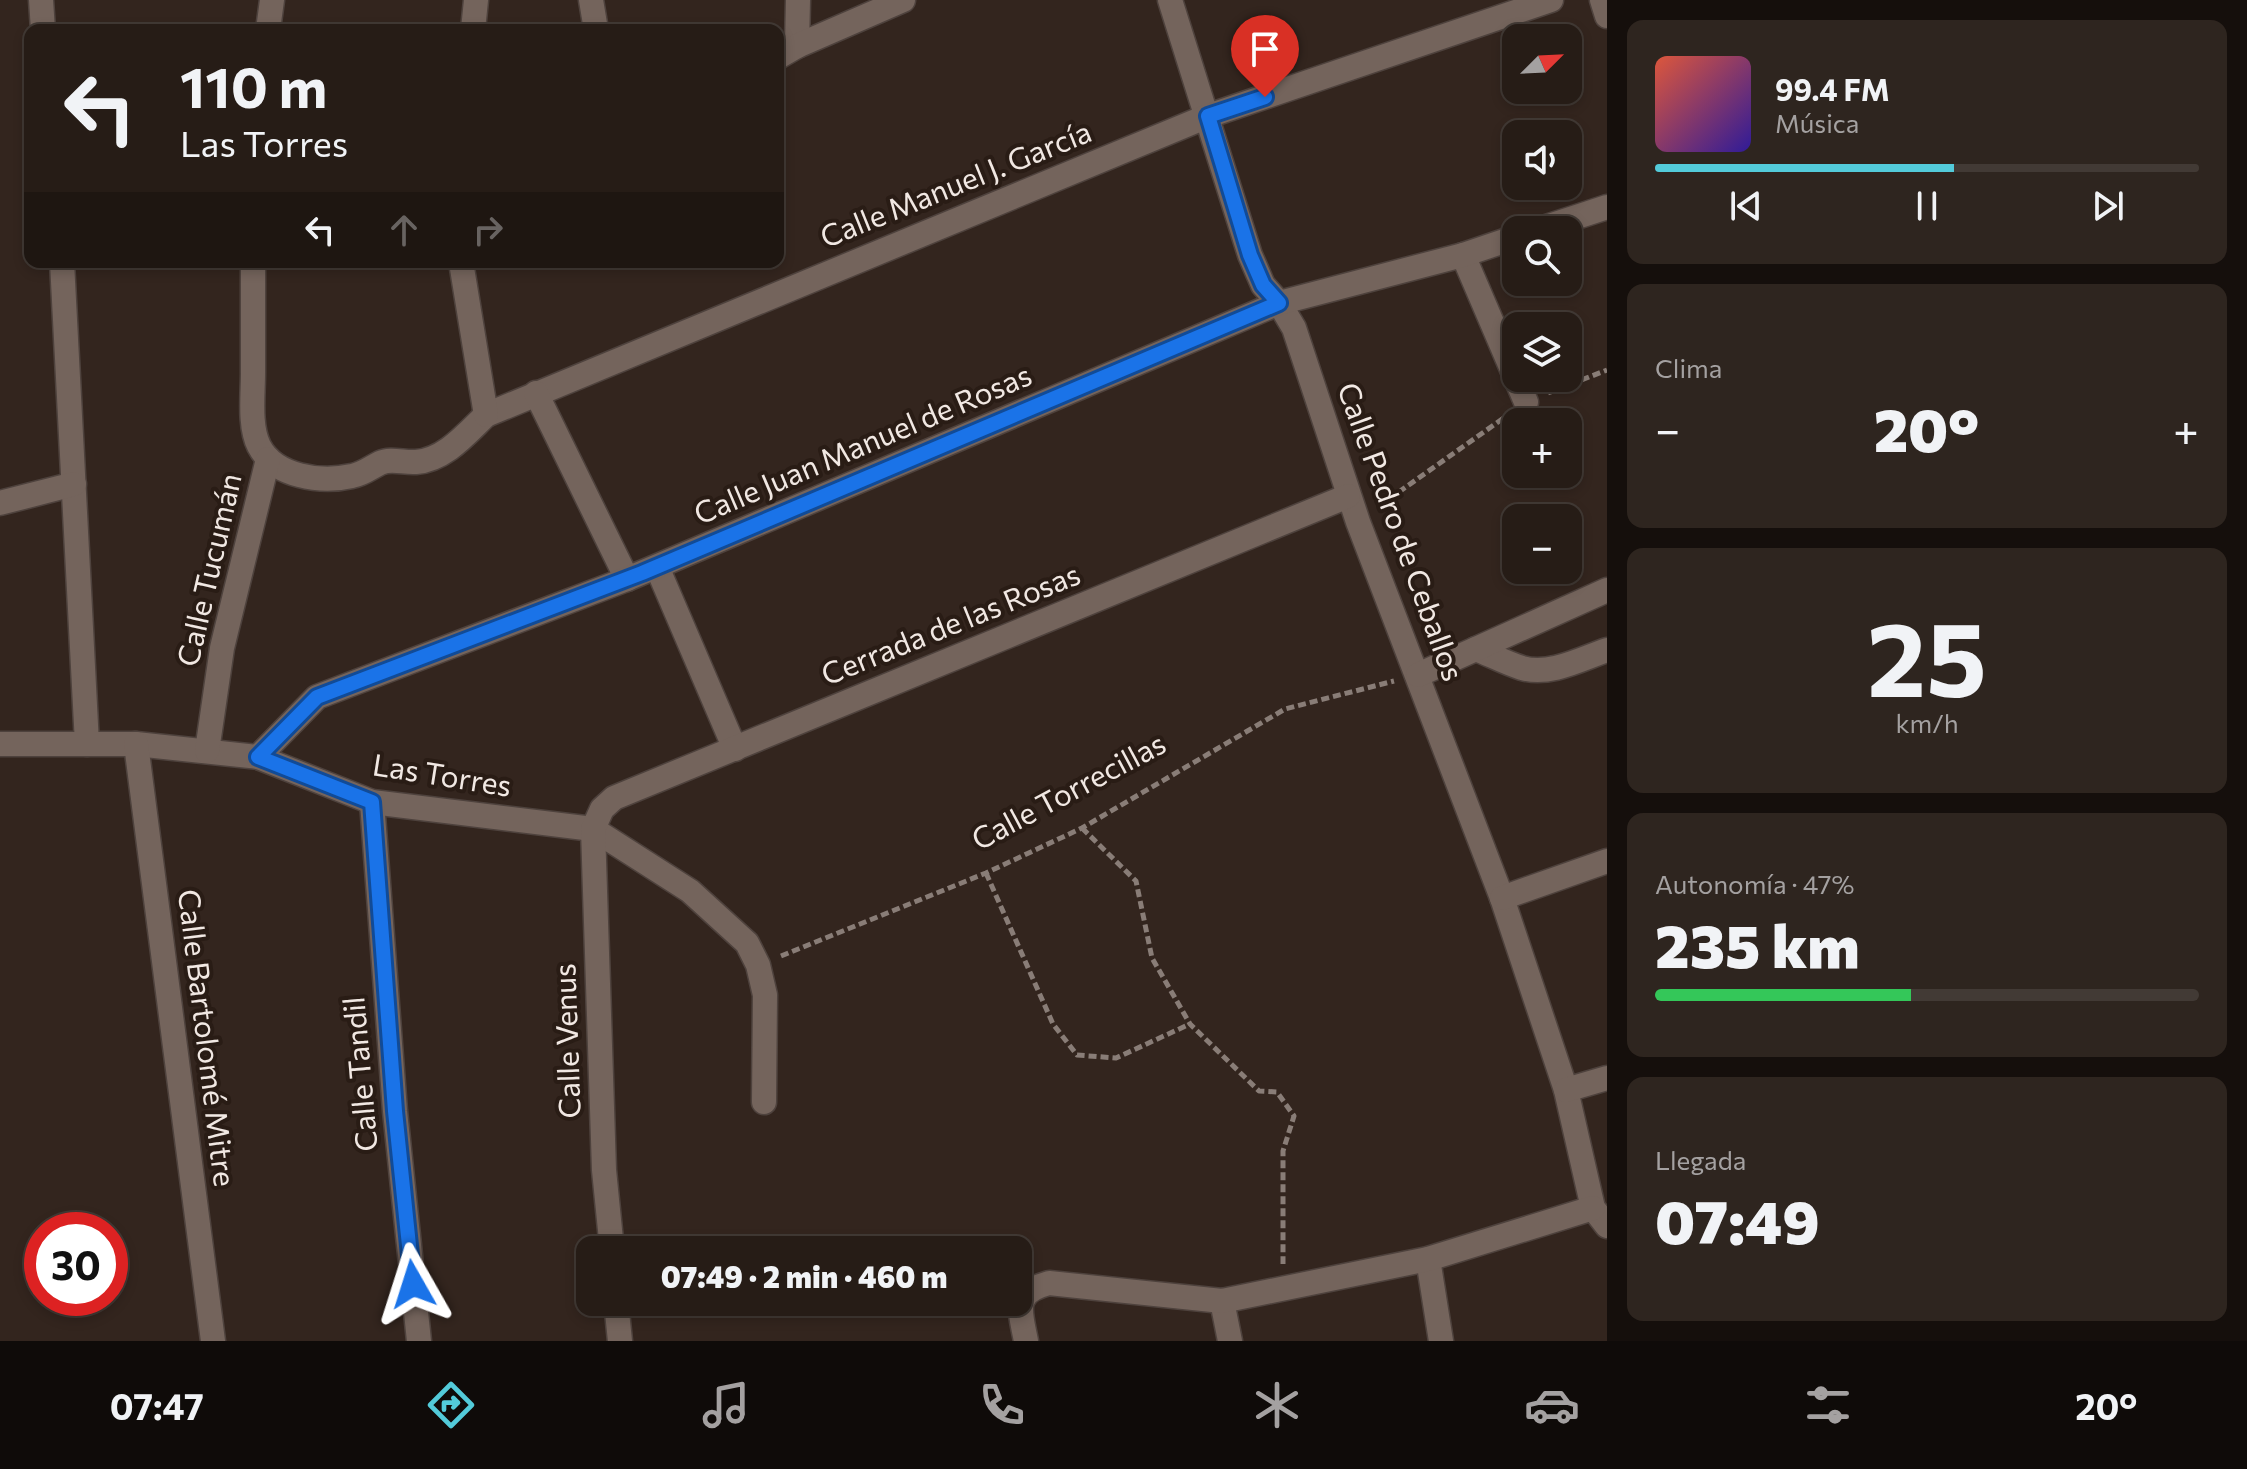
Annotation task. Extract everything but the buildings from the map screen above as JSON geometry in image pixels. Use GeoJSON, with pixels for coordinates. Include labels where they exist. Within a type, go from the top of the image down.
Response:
{"type":"FeatureCollection","features":[{"type":"Feature","properties":{"kind":"street"},"geometry":{"type":"LineString","coordinates":[[41,0],[43,24]]}},
{"type":"Feature","properties":{"kind":"street"},"geometry":{"type":"LineString","coordinates":[[269,24],[272,0]]}},
{"type":"Feature","properties":{"kind":"street"},"geometry":{"type":"LineString","coordinates":[[474,24],[476,0]]}},
{"type":"Feature","properties":{"kind":"street"},"geometry":{"type":"LineString","coordinates":[[591,0],[595,24]]}},
{"type":"Feature","properties":{"kind":"street"},"geometry":{"type":"LineString","coordinates":[[787,52],[798,0]]}},
{"type":"Feature","properties":{"kind":"street"},"geometry":{"type":"LineString","coordinates":[[787,52],[903,0]]}},
{"type":"Feature","properties":{"kind":"street","name":"Calle Pedro de Ceballos"},"geometry":{"type":"LineString","coordinates":[[1170,0],[1250,255],[1263,285],[1279,303],[1294,328],[1348,496],[1502,898],[1566,1090],[1600,1217]]}},
{"type":"Feature","properties":{"kind":"street","name":"Calle Manuel J. García"},"geometry":{"type":"LineString","coordinates":[[268,459],[290,473],[351,477],[383,462],[417,462],[437,456],[454,445],[486,415],[1208,116],[1551,0]]}},
{"type":"Feature","properties":{"kind":"street"},"geometry":{"type":"LineString","coordinates":[[1602,0],[1607,16]]}},
{"type":"Feature","properties":{"kind":"street"},"geometry":{"type":"LineString","coordinates":[[1580,216],[1607,207]]}},
{"type":"Feature","properties":{"kind":"street","name":"Calle Juan Manuel de Rosas"},"geometry":{"type":"LineString","coordinates":[[258,757],[317,697],[657,567],[1279,303],[1463,255],[1502,242]]}},
{"type":"Feature","properties":{"kind":"street"},"geometry":{"type":"LineString","coordinates":[[1463,255],[1526,402]]}},
{"type":"Feature","properties":{"kind":"street"},"geometry":{"type":"LineString","coordinates":[[62,268],[87,744]]}},
{"type":"Feature","properties":{"kind":"street","name":"Calle Tucumán"},"geometry":{"type":"LineString","coordinates":[[207,751],[222,648],[268,459],[255,435],[253,268]]}},
{"type":"Feature","properties":{"kind":"street"},"geometry":{"type":"LineString","coordinates":[[462,268],[486,415]]}},
{"type":"Feature","properties":{"kind":"street"},"geometry":{"type":"LineString","coordinates":[[536,393],[627,579]]}},
{"type":"Feature","properties":{"kind":"street"},"geometry":{"type":"LineString","coordinates":[[0,503],[74,484]]}},
{"type":"Feature","properties":{"kind":"street","name":"Cerrada de las Rosas"},"geometry":{"type":"LineString","coordinates":[[593,829],[602,809],[614,798],[1348,496]]}},
{"type":"Feature","properties":{"kind":"street"},"geometry":{"type":"LineString","coordinates":[[657,567],[735,749]]}},
{"type":"Feature","properties":{"kind":"street"},"geometry":{"type":"LineString","coordinates":[[1418,675],[1607,590]]}},
{"type":"Feature","properties":{"kind":"street"},"geometry":{"type":"LineString","coordinates":[[1476,649],[1534,670],[1554,668],[1607,650]]}},
{"type":"Feature","properties":{"kind":"street","name":"Las Torres"},"geometry":{"type":"LineString","coordinates":[[0,744],[136,744],[258,757],[372,802],[593,829]]}},
{"type":"Feature","properties":{"kind":"street","name":"Calle Bartolomé Mitre"},"geometry":{"type":"LineString","coordinates":[[136,744],[213,1341]]}},
{"type":"Feature","properties":{"kind":"street","name":"Calle Tandil"},"geometry":{"type":"LineString","coordinates":[[372,802],[395,1111],[419,1341]]}},
{"type":"Feature","properties":{"kind":"street"},"geometry":{"type":"LineString","coordinates":[[593,829],[690,891],[747,943],[758,965],[765,995],[764,1102]]}},
{"type":"Feature","properties":{"kind":"street","name":"Calle Venus"},"geometry":{"type":"LineString","coordinates":[[593,829],[604,1170],[611,1236]]}},
{"type":"Feature","properties":{"kind":"street"},"geometry":{"type":"LineString","coordinates":[[1502,898],[1607,861]]}},
{"type":"Feature","properties":{"kind":"street"},"geometry":{"type":"LineString","coordinates":[[1566,1090],[1607,1078]]}},
{"type":"Feature","properties":{"kind":"street"},"geometry":{"type":"LineString","coordinates":[[1026,1341],[1022,1300],[1029,1290],[1049,1283],[1222,1301],[1428,1259],[1600,1217]]}},
{"type":"Feature","properties":{"kind":"street"},"geometry":{"type":"LineString","coordinates":[[1428,1259],[1441,1341]]}},
{"type":"Feature","properties":{"kind":"street"},"geometry":{"type":"LineString","coordinates":[[1222,1301],[1230,1341]]}},
{"type":"Feature","properties":{"kind":"street"},"geometry":{"type":"LineString","coordinates":[[617,1316],[620,1341]]}},
{"type":"Feature","properties":{"kind":"path"},"geometry":{"type":"LineString","coordinates":[[1358,522],[1526,402],[1607,370]]}},
{"type":"Feature","properties":{"kind":"path","name":"Calle Torrecillas"},"geometry":{"type":"LineString","coordinates":[[758,965],[986,873],[1082,828],[1285,709],[1418,675]]}},
{"type":"Feature","properties":{"kind":"path"},"geometry":{"type":"LineString","coordinates":[[1082,828],[1136,881],[1152,958],[1190,1024],[1259,1091],[1277,1092],[1294,1116],[1283,1151],[1283,1289]]}},
{"type":"Feature","properties":{"kind":"path"},"geometry":{"type":"LineString","coordinates":[[986,873],[1053,1024],[1077,1055],[1116,1058],[1190,1024]]}},
{"type":"Feature","properties":{"kind":"route"},"geometry":{"type":"LineString","coordinates":[[413,1284],[395,1111],[372,802],[258,757],[317,697],[642,573],[1279,303],[1263,285],[1250,255],[1208,116],[1265,97]]}}]}
